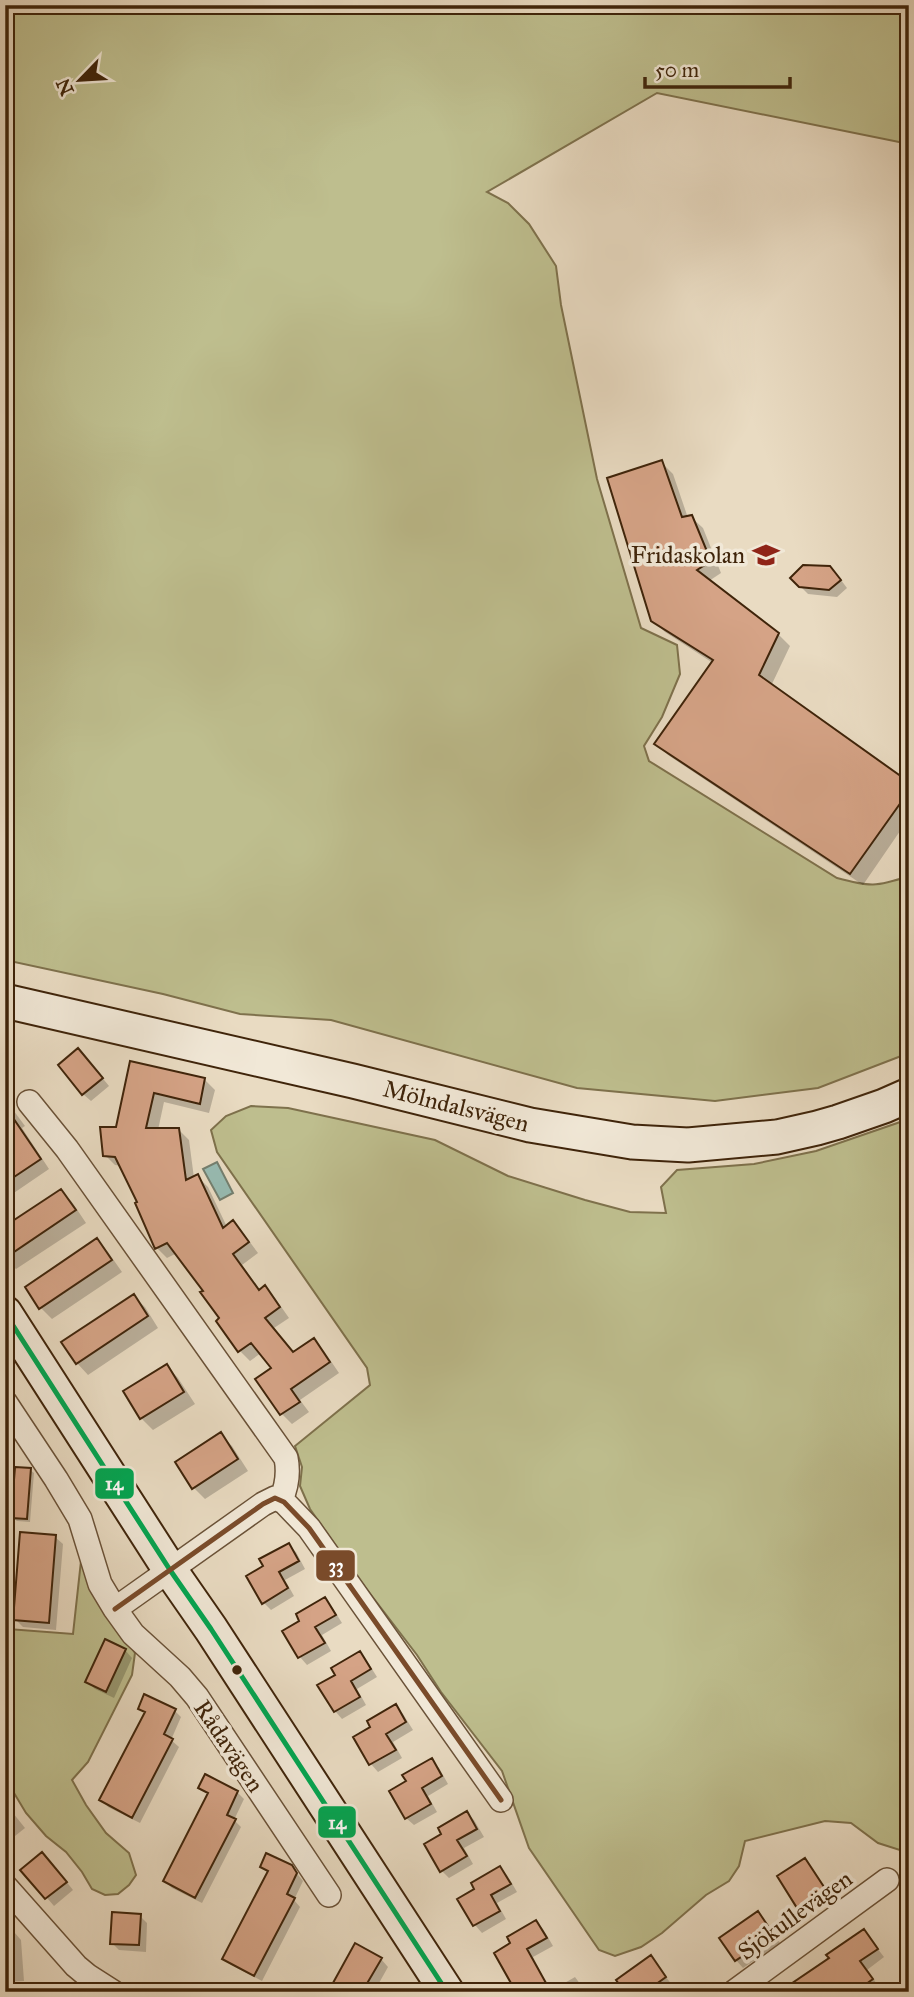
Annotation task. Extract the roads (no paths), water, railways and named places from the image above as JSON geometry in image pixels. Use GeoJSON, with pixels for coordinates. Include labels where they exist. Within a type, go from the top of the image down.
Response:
{"type":"FeatureCollection","features":[{"type":"Feature","properties":{"kind":"street","name":"Mölndalsvägen"},"geometry":{"type":"LineString","coordinates":[[5,1001],[353,1081],[530,1125],[632,1142],[688,1145],[777,1137],[838,1122],[909,1095]]}},
{"type":"Feature","properties":{"kind":"street"},"geometry":{"type":"LineString","coordinates":[[29,1102],[67,1149],[286,1458],[289,1470],[281,1500]]}},
{"type":"Feature","properties":{"kind":"street","name":"Rådavägen"},"geometry":{"type":"LineString","coordinates":[[5,1313],[447,1992]]}},
{"type":"Feature","properties":{"kind":"street","name":"Rådavägen"},"geometry":{"type":"LineString","coordinates":[[5,1402],[57,1479],[80,1520],[100,1584],[114,1609],[133,1634],[180,1677],[197,1697],[329,1895]]}},
{"type":"Feature","properties":{"kind":"street"},"geometry":{"type":"LineString","coordinates":[[114,1609],[263,1504],[275,1498],[281,1500],[309,1528],[501,1800]]}},
{"type":"Feature","properties":{"kind":"street","name":"Sjökullevägen"},"geometry":{"type":"LineString","coordinates":[[734,1992],[887,1880]]}},
{"type":"Feature","properties":{"kind":"street"},"geometry":{"type":"LineString","coordinates":[[5,1885],[76,1966],[82,1984],[113,1992]]}},
{"type":"Feature","properties":{"kind":"water"},"geometry":{"type":"Polygon","coordinates":[[[217,1162],[233,1193],[220,1200],[203,1169],[217,1162]]]}},
{"type":"Feature","properties":{"kind":"place","name":"Fridaskolan"},"geometry":{"type":"Point","coordinates":[766,555]}}]}
